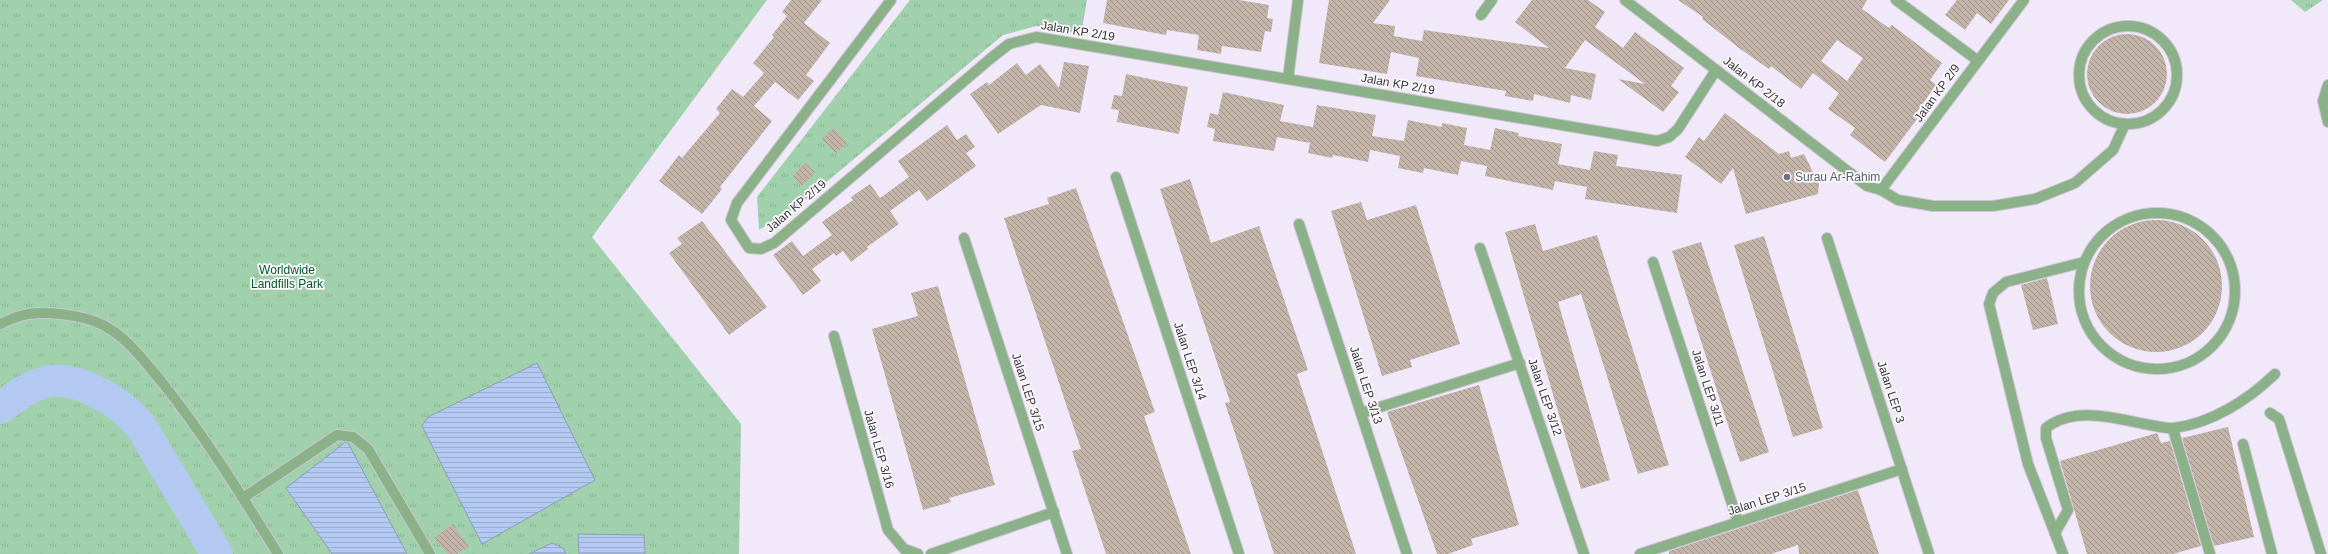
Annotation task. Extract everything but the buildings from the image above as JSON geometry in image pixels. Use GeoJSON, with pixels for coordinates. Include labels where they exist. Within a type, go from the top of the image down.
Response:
{"type":"FeatureCollection","features":[{"type":"Feature","properties":{"kind":"street","name":"Jalan KP 2/19"},"geometry":{"type":"LineString","coordinates":[[892,0],[737,203],[732,220],[750,248],[761,249],[774,242],[1009,44],[1036,37],[1657,141],[1669,137],[1678,129],[1716,70]]}},
{"type":"Feature","properties":{"kind":"street"},"geometry":{"type":"LineString","coordinates":[[1288,79],[1298,0]]}},
{"type":"Feature","properties":{"kind":"street"},"geometry":{"type":"LineString","coordinates":[[1481,15],[1492,0]]}},
{"type":"Feature","properties":{"kind":"street","name":"Jalan KP 2/18"},"geometry":{"type":"LineString","coordinates":[[1624,0],[1867,186],[1881,190]]}},
{"type":"Feature","properties":{"kind":"street"},"geometry":{"type":"LineString","coordinates":[[1896,0],[1977,60]]}},
{"type":"Feature","properties":{"kind":"street","name":"Jalan KP 2/9"},"geometry":{"type":"LineString","coordinates":[[1881,190],[1977,60],[2024,0]]}},
{"type":"Feature","properties":{"kind":"street"},"geometry":{"type":"LineString","coordinates":[[2125,26],[2147,30],[2157,36],[2172,53],[2177,75],[2172,97],[2166,107],[2148,120],[2125,124],[2114,123],[2094,111],[2082,92],[2079,69],[2086,48],[2094,39],[2103,32],[2125,26]]}},
{"type":"Feature","properties":{"kind":"street"},"geometry":{"type":"LineString","coordinates":[[2328,86],[2323,101],[2328,122]]}},
{"type":"Feature","properties":{"kind":"street"},"geometry":{"type":"LineString","coordinates":[[1881,190],[1898,200],[1933,206],[1993,206],[2035,199],[2075,183],[2113,150],[2125,124]]}},
{"type":"Feature","properties":{"kind":"street","name":"Jalan LEP 3/14"},"geometry":{"type":"LineString","coordinates":[[1116,177],[1239,554]]}},
{"type":"Feature","properties":{"kind":"street"},"geometry":{"type":"LineString","coordinates":[[2062,554],[2028,464],[1989,304],[1993,293],[2006,282],[2084,262],[2092,247],[2102,234],[2116,224],[2131,217],[2147,213],[2164,213],[2180,217],[2196,224],[2210,234],[2229,261],[2234,278],[2234,300],[2226,327],[2212,345],[2190,362],[2174,367],[2157,369],[2141,367],[2125,362],[2110,353],[2098,342],[2086,323],[2079,296],[2080,279],[2084,262]]}},
{"type":"Feature","properties":{"kind":"street","name":"Jalan LEP 3/13"},"geometry":{"type":"LineString","coordinates":[[1299,224],[1407,554]]}},
{"type":"Feature","properties":{"kind":"street","name":"Jalan LEP 3/15"},"geometry":{"type":"LineString","coordinates":[[964,238],[1067,554]]}},
{"type":"Feature","properties":{"kind":"street","name":"Jalan LEP 3"},"geometry":{"type":"LineString","coordinates":[[1827,238],[1929,554]]}},
{"type":"Feature","properties":{"kind":"street","name":"Jalan LEP 3/12"},"geometry":{"type":"LineString","coordinates":[[1480,248],[1584,554]]}},
{"type":"Feature","properties":{"kind":"street","name":"Jalan LEP 3/11"},"geometry":{"type":"LineString","coordinates":[[1653,262],[1738,522]]}},
{"type":"Feature","properties":{"kind":"street"},"geometry":{"type":"LineString","coordinates":[[0,324],[20,316],[34,314],[69,315],[103,325],[114,333],[144,361],[212,448],[278,554]]}},
{"type":"Feature","properties":{"kind":"street","name":"Jalan LEP 3/16"},"geometry":{"type":"LineString","coordinates":[[834,336],[888,530],[904,549],[918,554]]}},
{"type":"Feature","properties":{"kind":"street"},"geometry":{"type":"LineString","coordinates":[[1361,413],[1520,363]]}},
{"type":"Feature","properties":{"kind":"street"},"geometry":{"type":"LineString","coordinates":[[2054,533],[2068,510],[2046,438],[2046,428],[2054,421],[2078,416],[2108,416],[2173,429],[2222,414],[2265,384],[2275,374]]}},
{"type":"Feature","properties":{"kind":"street"},"geometry":{"type":"LineString","coordinates":[[2270,413],[2279,419],[2321,554]]}},
{"type":"Feature","properties":{"kind":"street"},"geometry":{"type":"LineString","coordinates":[[2173,429],[2210,554]]}},
{"type":"Feature","properties":{"kind":"street"},"geometry":{"type":"LineString","coordinates":[[242,498],[337,435],[353,437],[368,449],[430,554]]}},
{"type":"Feature","properties":{"kind":"street"},"geometry":{"type":"LineString","coordinates":[[2243,444],[2272,554]]}},
{"type":"Feature","properties":{"kind":"street","name":"Jalan LEP 3/15"},"geometry":{"type":"LineString","coordinates":[[1640,554],[1902,469]]}},
{"type":"Feature","properties":{"kind":"street"},"geometry":{"type":"LineString","coordinates":[[932,554],[1054,512]]}},
{"type":"Feature","properties":{"kind":"green space","name":"Worldwide Landfills Park"},"geometry":{"type":"Polygon","coordinates":[[[0,0],[767,0],[592,237],[741,424],[739,554],[0,554],[0,0]]]}},
{"type":"Feature","properties":{"kind":"green space"},"geometry":{"type":"Polygon","coordinates":[[[910,0],[1087,0],[1081,34],[1036,26],[1003,35],[794,209],[759,230],[757,197],[910,0]]]}},
{"type":"Feature","properties":{"kind":"green space"},"geometry":{"type":"Polygon","coordinates":[[[2291,0],[2323,0],[2305,12],[2291,0]]]}},
{"type":"Feature","properties":{"kind":"water"},"geometry":{"type":"Polygon","coordinates":[[[537,363],[595,480],[482,544],[422,426],[428,417],[537,363]]]}},
{"type":"Feature","properties":{"kind":"water"},"geometry":{"type":"Polygon","coordinates":[[[347,441],[407,554],[332,554],[286,488],[347,441]]]}},
{"type":"Feature","properties":{"kind":"water"},"geometry":{"type":"Polygon","coordinates":[[[578,534],[644,535],[645,554],[579,554],[578,534]]]}},
{"type":"Feature","properties":{"kind":"water"},"geometry":{"type":"Polygon","coordinates":[[[552,543],[563,548],[566,554],[529,554],[552,543]]]}},
{"type":"Feature","properties":{"kind":"waterway"},"geometry":{"type":"LineString","coordinates":[[0,408],[34,386],[46,382],[59,381],[85,387],[112,401],[123,409],[142,428],[217,554]]}},
{"type":"Feature","properties":{"kind":"place","name":"Surau Ar-Rahim"},"geometry":{"type":"Point","coordinates":[1787,177]}}]}
